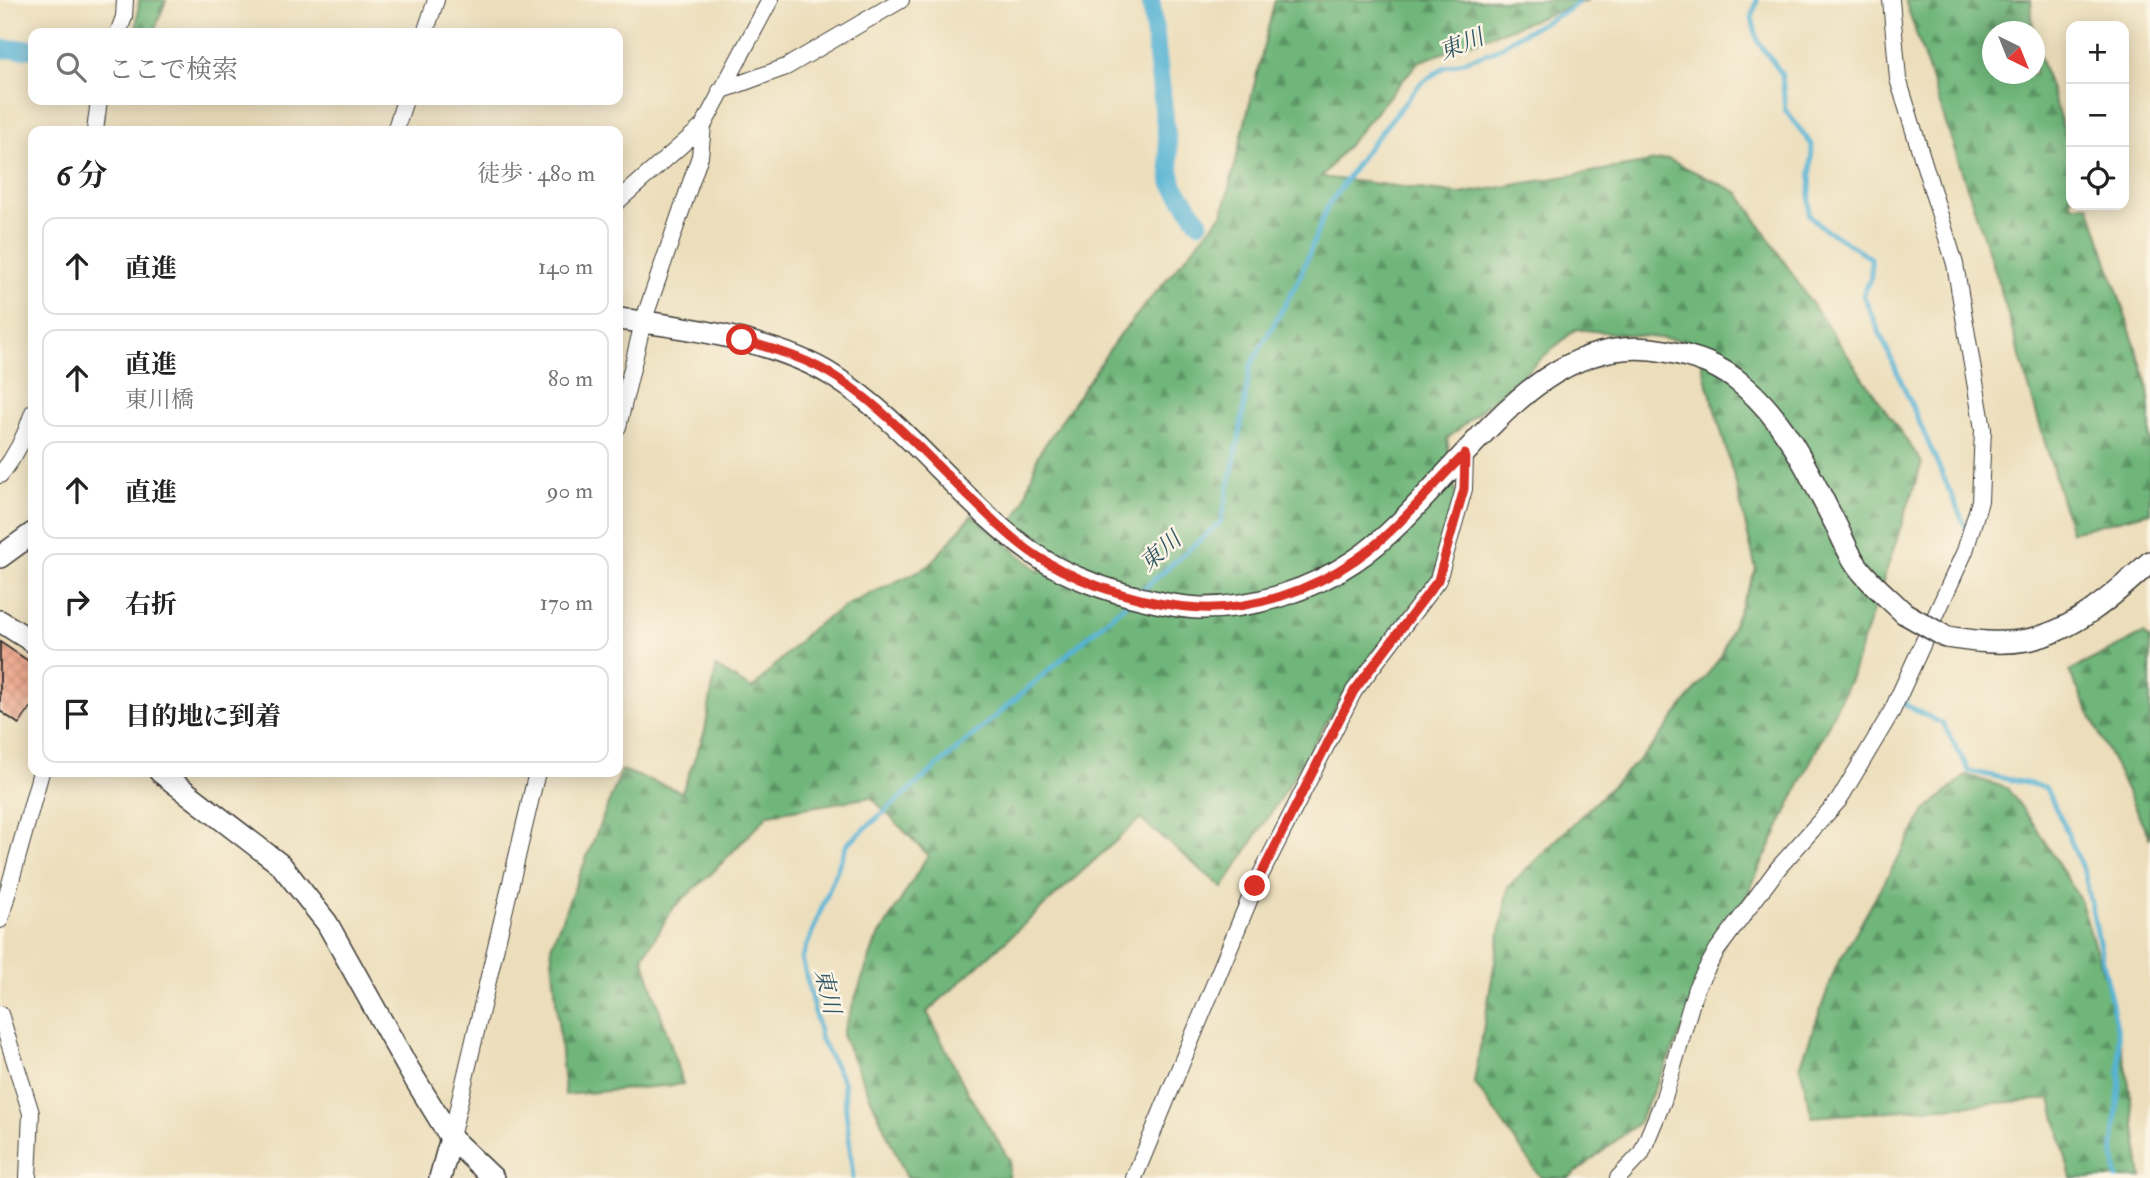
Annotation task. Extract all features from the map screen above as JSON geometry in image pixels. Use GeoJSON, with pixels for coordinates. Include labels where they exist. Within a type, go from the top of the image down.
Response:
{"type":"FeatureCollection","features":[{"type":"Feature","properties":{"kind":"street"},"geometry":{"type":"LineString","coordinates":[[120,28],[125,0]]}},
{"type":"Feature","properties":{"kind":"street"},"geometry":{"type":"LineString","coordinates":[[427,28],[436,0]]}},
{"type":"Feature","properties":{"kind":"street"},"geometry":{"type":"LineString","coordinates":[[623,405],[642,322],[700,156],[704,126],[770,0]]}},
{"type":"Feature","properties":{"kind":"street"},"geometry":{"type":"LineString","coordinates":[[720,91],[786,66],[901,0]]}},
{"type":"Feature","properties":{"kind":"street"},"geometry":{"type":"LineString","coordinates":[[1618,1178],[1641,1154],[1663,1101],[1696,988],[1717,950],[1779,867],[1839,800],[1892,711],[1965,551],[1980,500],[1983,429],[1959,292],[1951,252],[1898,79],[1891,0]]}},
{"type":"Feature","properties":{"kind":"street"},"geometry":{"type":"LineString","coordinates":[[96,126],[98,105]]}},
{"type":"Feature","properties":{"kind":"street"},"geometry":{"type":"LineString","coordinates":[[396,126],[403,105]]}},
{"type":"Feature","properties":{"kind":"street"},"geometry":{"type":"LineString","coordinates":[[623,197],[704,126]]}},
{"type":"Feature","properties":{"kind":"street"},"geometry":{"type":"LineString","coordinates":[[623,320],[742,340],[793,356],[833,376],[860,395],[994,521],[1045,562],[1099,586],[1169,604],[1201,608],[1238,605],[1300,590],[1329,576],[1355,561],[1386,537],[1509,406],[1529,389],[1561,368],[1591,355],[1625,348],[1647,348],[1684,355],[1718,366],[1746,387],[1768,410],[1795,446],[1857,566],[1904,613],[1947,637],[1987,643],[2029,640],[2086,614],[2109,599],[2150,562]]}},
{"type":"Feature","properties":{"kind":"street"},"geometry":{"type":"LineString","coordinates":[[0,475],[11,461],[28,429]]}},
{"type":"Feature","properties":{"kind":"street"},"geometry":{"type":"LineString","coordinates":[[1134,1178],[1255,886],[1354,691],[1438,580],[1464,489],[1465,454]]}},
{"type":"Feature","properties":{"kind":"street"},"geometry":{"type":"LineString","coordinates":[[0,557],[28,537]]}},
{"type":"Feature","properties":{"kind":"street"},"geometry":{"type":"LineString","coordinates":[[0,621],[28,639]]}},
{"type":"Feature","properties":{"kind":"street"},"geometry":{"type":"LineString","coordinates":[[0,920],[40,777]]}},
{"type":"Feature","properties":{"kind":"street"},"geometry":{"type":"LineString","coordinates":[[167,777],[281,865],[327,923],[408,1068],[451,1138],[493,1178]]}},
{"type":"Feature","properties":{"kind":"street"},"geometry":{"type":"LineString","coordinates":[[440,1178],[536,777]]}},
{"type":"Feature","properties":{"kind":"street"},"geometry":{"type":"LineString","coordinates":[[0,1014],[31,1113],[28,1178]]}},
{"type":"Feature","properties":{"kind":"green space"},"geometry":{"type":"Polygon","coordinates":[[[139,0],[166,0],[156,28],[136,28],[139,0]]]}},
{"type":"Feature","properties":{"kind":"green space"},"geometry":{"type":"Polygon","coordinates":[[[1275,0],[1588,0],[1418,62],[1321,177],[1460,194],[1668,159],[1739,193],[1922,463],[1851,677],[1638,1123],[1569,1178],[1541,1178],[1474,1082],[1508,887],[1651,748],[1719,659],[1756,570],[1737,488],[1696,342],[1576,329],[1447,439],[1457,502],[1434,577],[1349,685],[1223,888],[1140,819],[927,1012],[968,1093],[1010,1161],[1008,1178],[907,1178],[842,1035],[875,943],[928,855],[871,797],[769,814],[712,873],[674,907],[643,957],[683,1084],[565,1095],[551,946],[619,777],[623,777],[623,770],[682,792],[705,731],[716,667],[752,689],[812,628],[849,604],[929,566],[972,515],[1040,572],[1046,564],[1012,524],[1024,502],[1038,455],[1118,337],[1223,213],[1275,0]]]}},
{"type":"Feature","properties":{"kind":"green space"},"geometry":{"type":"Polygon","coordinates":[[[1905,0],[2031,0],[2032,21],[1982,21],[1982,84],[2045,84],[2045,72],[2066,137],[2066,210],[2091,210],[2147,382],[2150,410],[2150,512],[2071,532],[1996,274],[1905,0]]]}},
{"type":"Feature","properties":{"kind":"green space"},"geometry":{"type":"Polygon","coordinates":[[[2143,634],[2150,640],[2150,839],[2069,671],[2143,634]]]}},
{"type":"Feature","properties":{"kind":"green space"},"geometry":{"type":"Polygon","coordinates":[[[1966,775],[2007,788],[2036,827],[2080,900],[2108,988],[2128,1078],[2142,1178],[2071,1178],[2051,1099],[1812,1117],[1800,1066],[1836,967],[1925,811],[1966,775]]]}},
{"type":"Feature","properties":{"kind":"building"},"geometry":{"type":"Polygon","coordinates":[[[0,642],[28,661],[28,711],[19,724],[0,711],[0,642]]]}},
{"type":"Feature","properties":{"kind":"waterway"},"geometry":{"type":"LineString","coordinates":[[1151,0],[1172,183],[1199,222]]}},
{"type":"Feature","properties":{"kind":"waterway","name":"東川"},"geometry":{"type":"LineString","coordinates":[[1141,591],[1221,522],[1239,439],[1250,367],[1299,279],[1327,208],[1364,153],[1420,84],[1443,68],[1494,51],[1570,9],[1580,0]]}},
{"type":"Feature","properties":{"kind":"waterway"},"geometry":{"type":"LineString","coordinates":[[1757,0],[1752,18],[1758,42],[1782,74],[1785,110],[1812,145],[1809,214],[1819,225],[1871,258],[1871,276],[1863,295],[1966,528]]}},
{"type":"Feature","properties":{"kind":"waterway"},"geometry":{"type":"LineString","coordinates":[[0,49],[28,49]]}},
{"type":"Feature","properties":{"kind":"waterway","name":"東川"},"geometry":{"type":"LineString","coordinates":[[853,1178],[843,1081],[821,1040],[802,958],[847,844],[1128,602]]}},
{"type":"Feature","properties":{"kind":"waterway"},"geometry":{"type":"LineString","coordinates":[[1906,699],[1903,704],[1943,724],[1969,771],[2045,787],[2064,825],[2085,875],[2118,1033],[2120,1081],[2113,1146],[2117,1178]]}},
{"type":"Feature","properties":{"kind":"route"},"geometry":{"type":"LineString","coordinates":[[742,340],[813,364],[860,395],[994,521],[1045,562],[1099,586],[1169,604],[1201,608],[1238,605],[1300,590],[1329,576],[1355,561],[1386,537],[1465,454],[1464,489],[1438,580],[1354,691],[1255,886]]}}]}
